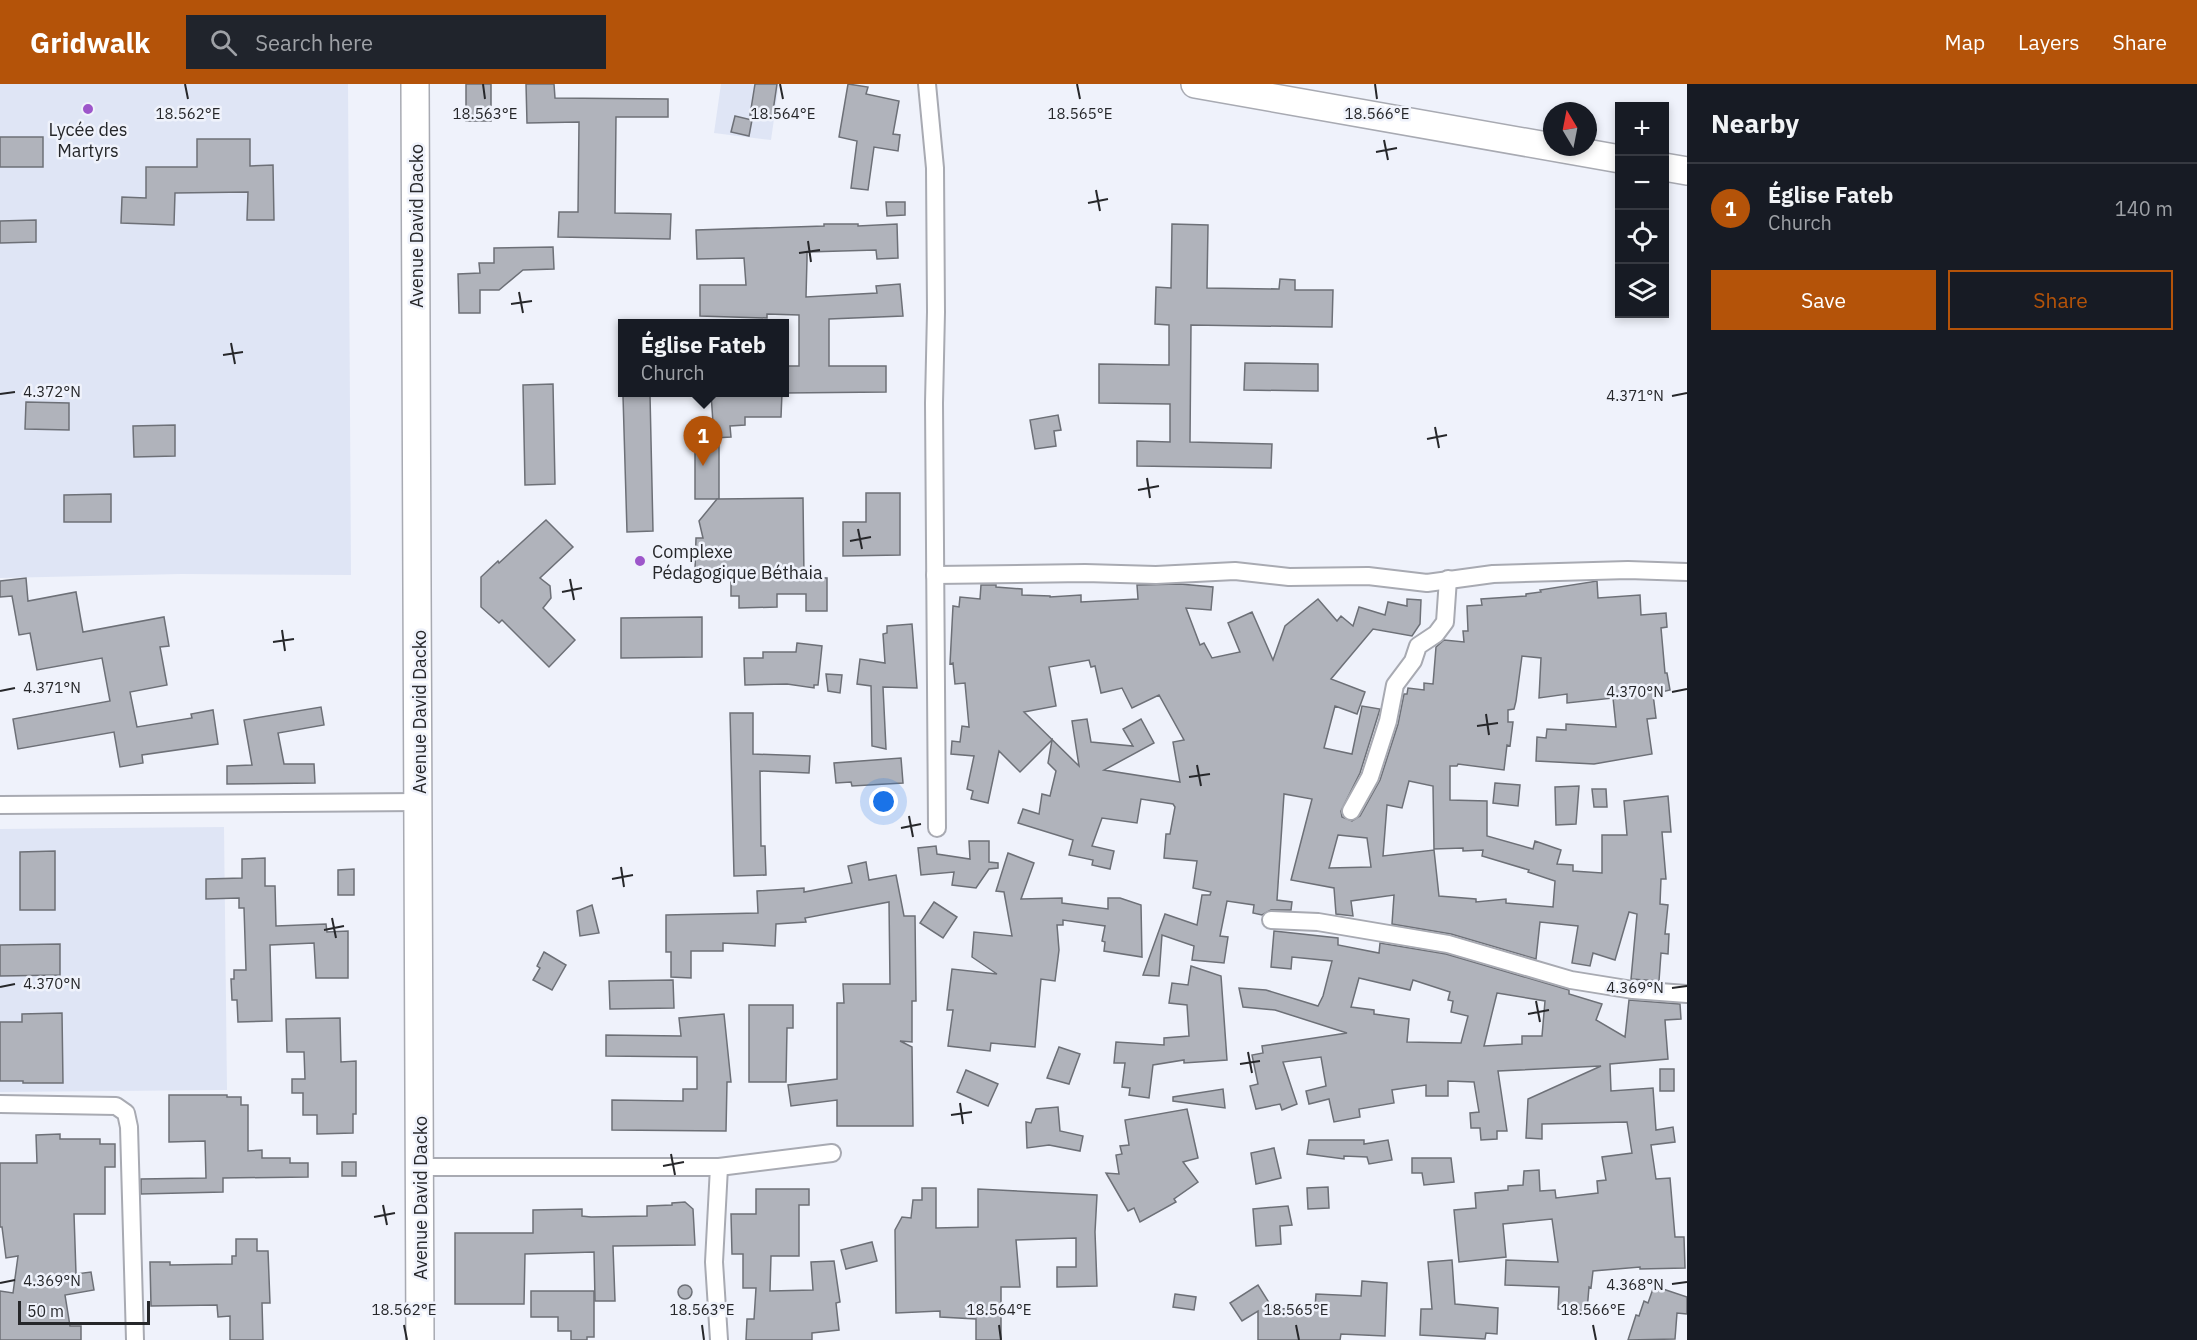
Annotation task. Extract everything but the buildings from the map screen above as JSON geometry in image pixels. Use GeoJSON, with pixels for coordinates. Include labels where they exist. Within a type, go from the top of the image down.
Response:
{"type":"FeatureCollection","features":[{"type":"Feature","properties":{"kind":"main road","name":"Avenue David Dacko"},"geometry":{"type":"LineString","coordinates":[[415,84],[420,1340]]}},
{"type":"Feature","properties":{"kind":"main road"},"geometry":{"type":"LineString","coordinates":[[1195,84],[1615,158]]}},
{"type":"Feature","properties":{"kind":"main road"},"geometry":{"type":"LineString","coordinates":[[1669,168],[1687,171]]}},
{"type":"Feature","properties":{"kind":"street"},"geometry":{"type":"LineString","coordinates":[[927,84],[934,168],[936,312],[934,403],[937,828]]}},
{"type":"Feature","properties":{"kind":"street"},"geometry":{"type":"LineString","coordinates":[[935,576],[1074,573],[1156,575],[1235,571],[1288,577],[1368,576],[1427,583],[1493,574],[1628,570],[1687,572]]}},
{"type":"Feature","properties":{"kind":"street"},"geometry":{"type":"LineString","coordinates":[[1351,811],[1370,777],[1388,721],[1395,685],[1413,661],[1419,646],[1436,634],[1445,622],[1448,579]]}},
{"type":"Feature","properties":{"kind":"street"},"geometry":{"type":"LineString","coordinates":[[0,805],[419,802]]}},
{"type":"Feature","properties":{"kind":"street"},"geometry":{"type":"LineString","coordinates":[[1271,920],[1318,922],[1437,942],[1571,980],[1634,990],[1687,994]]}},
{"type":"Feature","properties":{"kind":"street"},"geometry":{"type":"LineString","coordinates":[[0,1104],[116,1106],[126,1113],[129,1127],[135,1340]]}},
{"type":"Feature","properties":{"kind":"street"},"geometry":{"type":"LineString","coordinates":[[420,1167],[719,1167],[832,1153]]}},
{"type":"Feature","properties":{"kind":"street"},"geometry":{"type":"LineString","coordinates":[[719,1167],[714,1262],[719,1340]]}},
{"type":"Feature","properties":{"kind":"shaded area"},"geometry":{"type":"Polygon","coordinates":[[[0,84],[348,84],[351,575],[181,574],[0,578],[0,84]]]}},
{"type":"Feature","properties":{"kind":"shaded area"},"geometry":{"type":"Polygon","coordinates":[[[721,84],[779,84],[771,140],[714,133],[721,84]]]}},
{"type":"Feature","properties":{"kind":"shaded area"},"geometry":{"type":"Polygon","coordinates":[[[224,827],[227,1090],[0,1092],[0,829],[224,827]]]}},
{"type":"Feature","properties":{"kind":"place","name":"Lycée des Martyrs"},"geometry":{"type":"Point","coordinates":[88,109]}},
{"type":"Feature","properties":{"kind":"place","name":"Église Fateb"},"geometry":{"type":"Point","coordinates":[703,466]}},
{"type":"Feature","properties":{"kind":"place","name":"Complexe Pédagogique Béthaia"},"geometry":{"type":"Point","coordinates":[640,561]}}]}
